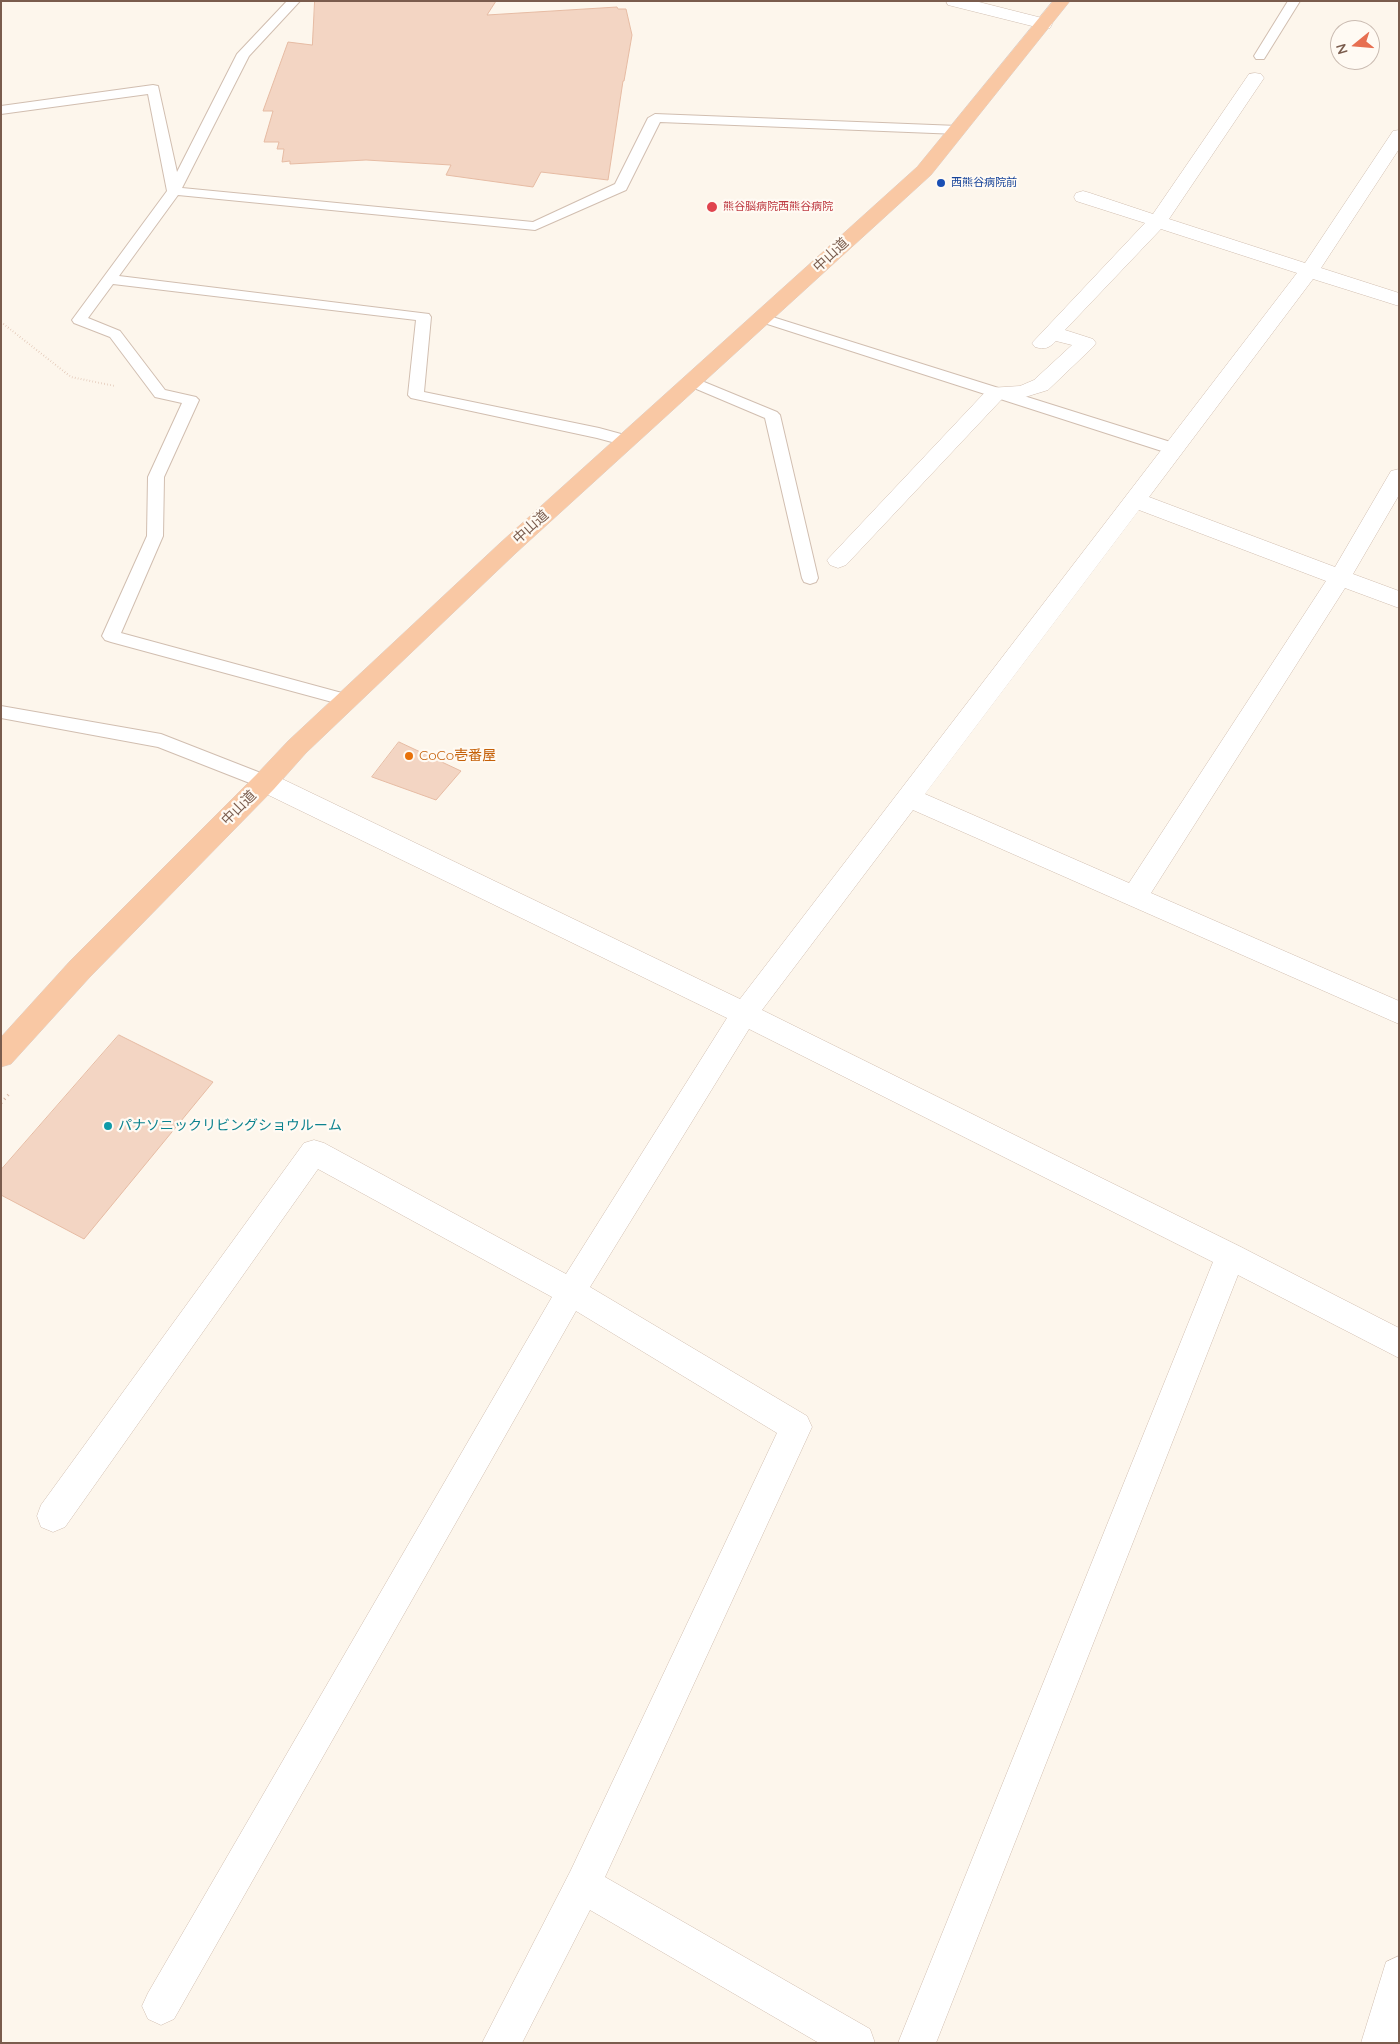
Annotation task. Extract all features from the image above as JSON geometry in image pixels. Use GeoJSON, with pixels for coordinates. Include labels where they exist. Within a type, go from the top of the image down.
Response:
{"type":"FeatureCollection","features":[{"type":"Feature","properties":{"kind":"highway","name":"中山道"},"geometry":{"type":"LineString","coordinates":[[1,1056],[80,969],[265,782],[297,747],[508,548],[924,171],[1062,1]]}},
{"type":"Feature","properties":{"kind":"street"},"geometry":{"type":"LineString","coordinates":[[954,1],[1044,24]]}},
{"type":"Feature","properties":{"kind":"street"},"geometry":{"type":"LineString","coordinates":[[838,560],[996,393],[1022,392],[1041,385],[1086,343],[1047,338],[1158,221],[1255,78]]}},
{"type":"Feature","properties":{"kind":"street"},"geometry":{"type":"LineString","coordinates":[[161,2006],[571,1292],[744,1014],[1309,270],[1399,136]]}},
{"type":"Feature","properties":{"kind":"street"},"geometry":{"type":"LineString","coordinates":[[1083,197],[1399,300]]}},
{"type":"Feature","properties":{"kind":"street"},"geometry":{"type":"LineString","coordinates":[[1135,896],[1339,578],[1399,476]]}},
{"type":"Feature","properties":{"kind":"street"},"geometry":{"type":"LineString","coordinates":[[1135,500],[1399,600]]}},
{"type":"Feature","properties":{"kind":"street"},"geometry":{"type":"LineString","coordinates":[[265,782],[744,1014],[1230,1256],[1399,1344]]}},
{"type":"Feature","properties":{"kind":"street"},"geometry":{"type":"LineString","coordinates":[[909,798],[1135,896],[1396,1004]]}},
{"type":"Feature","properties":{"kind":"street"},"geometry":{"type":"LineString","coordinates":[[53,1516],[314,1152],[571,1292],[796,1427],[583,1885],[501,2043]]}},
{"type":"Feature","properties":{"kind":"street"},"geometry":{"type":"LineString","coordinates":[[917,2043],[1230,1256]]}},
{"type":"Feature","properties":{"kind":"street"},"geometry":{"type":"LineString","coordinates":[[583,1885],[856,2043]]}},
{"type":"Feature","properties":{"kind":"street"},"geometry":{"type":"LineString","coordinates":[[1380,2043],[1399,1975]]}},
{"type":"Feature","properties":{"kind":"lane"},"geometry":{"type":"LineString","coordinates":[[294,1],[243,54],[174,191],[79,320],[115,334],[160,394],[191,400],[156,477],[155,536],[111,636],[347,700]]}},
{"type":"Feature","properties":{"kind":"lane"},"geometry":{"type":"LineString","coordinates":[[1260,56],[1294,1]]}},
{"type":"Feature","properties":{"kind":"lane"},"geometry":{"type":"LineString","coordinates":[[1,110],[153,90],[174,191]]}},
{"type":"Feature","properties":{"kind":"lane"},"geometry":{"type":"LineString","coordinates":[[174,191],[535,226],[620,187],[655,118],[958,130]]}},
{"type":"Feature","properties":{"kind":"lane"},"geometry":{"type":"LineString","coordinates":[[109,279],[424,317],[416,395],[599,433],[626,441]]}},
{"type":"Feature","properties":{"kind":"lane"},"geometry":{"type":"LineString","coordinates":[[763,318],[1174,449]]}},
{"type":"Feature","properties":{"kind":"lane"},"geometry":{"type":"LineString","coordinates":[[692,382],[772,416],[810,578]]}},
{"type":"Feature","properties":{"kind":"lane"},"geometry":{"type":"LineString","coordinates":[[1,712],[161,742],[265,782]]}},
{"type":"Feature","properties":{"kind":"path"},"geometry":{"type":"LineString","coordinates":[[1,322],[71,377],[160,394]]}},
{"type":"Feature","properties":{"kind":"building"},"geometry":{"type":"Polygon","coordinates":[[[315,1],[496,1],[487,15],[617,7],[618,9],[626,9],[632,35],[608,180],[541,172],[533,187],[446,175],[451,165],[366,160],[290,164],[290,161],[282,162],[284,149],[277,149],[279,142],[264,142],[273,111],[263,111],[288,42],[312,45],[315,1]]]}},
{"type":"Feature","properties":{"kind":"building","name":"CoCo壱番屋"},"geometry":{"type":"Polygon","coordinates":[[[399,742],[461,771],[436,800],[372,777],[399,742]]]}},
{"type":"Feature","properties":{"kind":"building","name":"パナソニックリビングショウルーム"},"geometry":{"type":"Polygon","coordinates":[[[119,1035],[213,1082],[84,1239],[1,1195],[1,1170],[119,1035]]]}},
{"type":"Feature","properties":{"kind":"place","name":"西熊谷病院前"},"geometry":{"type":"Point","coordinates":[941,183]}},
{"type":"Feature","properties":{"kind":"place","name":"熊谷脳病院西熊谷病院"},"geometry":{"type":"Point","coordinates":[712,207]}},
{"type":"Feature","properties":{"kind":"place","name":"CoCo壱番屋"},"geometry":{"type":"Point","coordinates":[409,756]}},
{"type":"Feature","properties":{"kind":"place","name":"パナソニックリビングショウルーム"},"geometry":{"type":"Point","coordinates":[108,1126]}}]}
